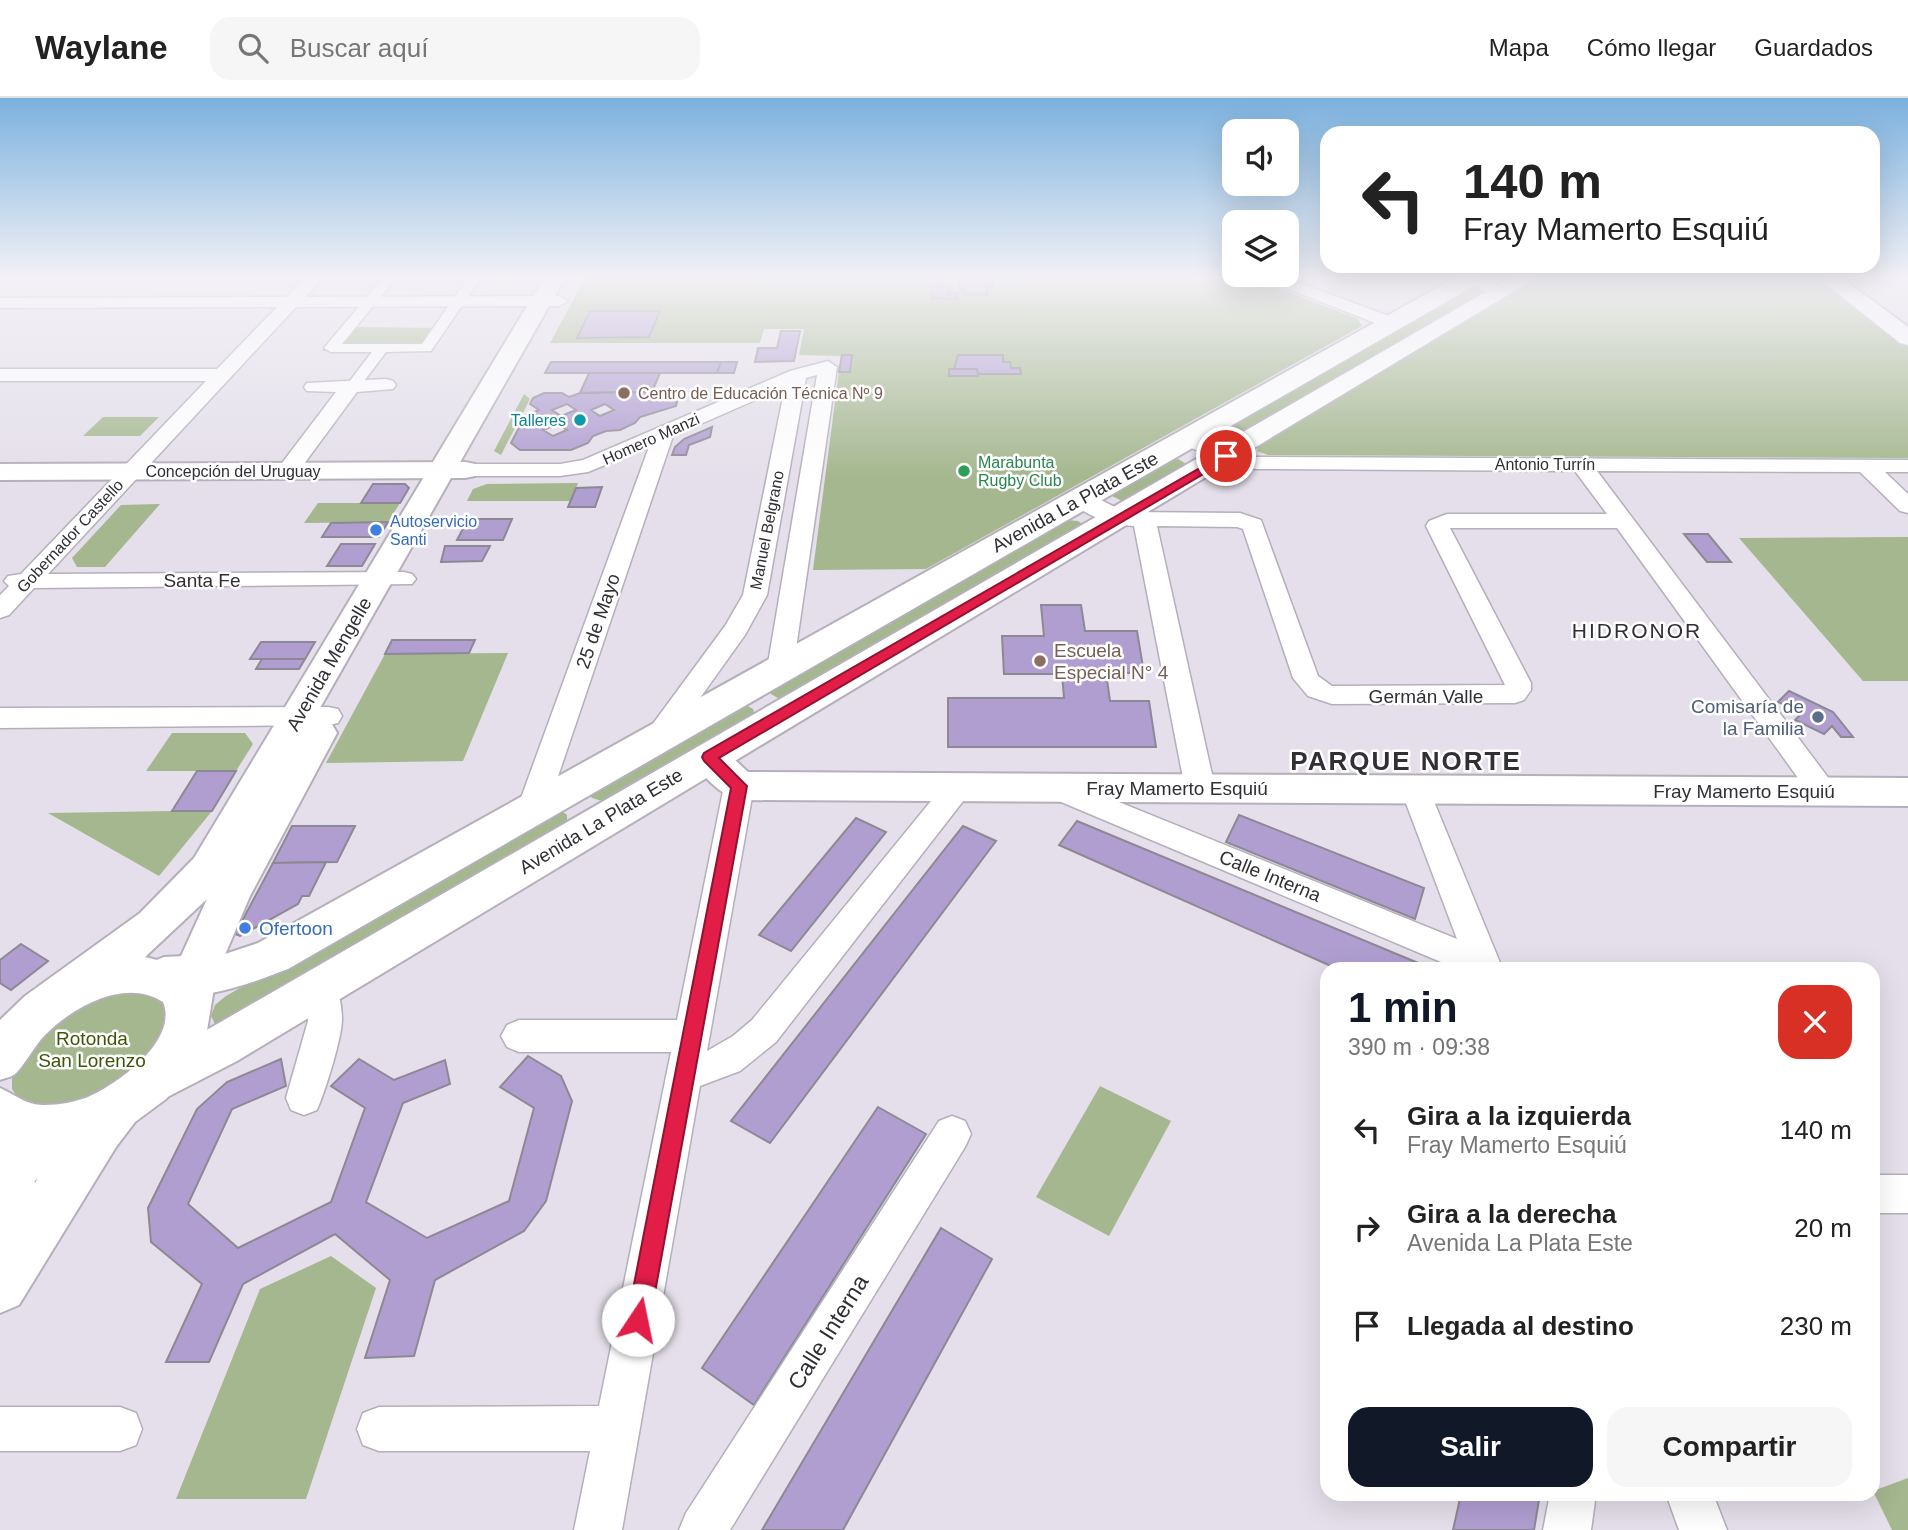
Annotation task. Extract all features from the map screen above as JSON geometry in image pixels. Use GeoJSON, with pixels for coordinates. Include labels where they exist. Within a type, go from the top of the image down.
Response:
{"type":"FeatureCollection","features":[{"type":"Feature","properties":{"kind":"main road","name":"Avenida Mengelle"},"geometry":{"type":"LineString","coordinates":[[50,1004],[155,925],[200,880],[313,716],[526,345]]}},
{"type":"Feature","properties":{"kind":"main road","name":"Avenida La Plata Este"},"geometry":{"type":"LineString","coordinates":[[179,985],[241,970],[273,956],[1353,345]]}},
{"type":"Feature","properties":{"kind":"main road","name":"Avenida La Plata Este"},"geometry":{"type":"LineString","coordinates":[[122,1102],[759,728],[1132,519],[1226,456],[1414,345]]}},
{"type":"Feature","properties":{"kind":"main road","name":"Concepción del Uruguay"},"geometry":{"type":"LineString","coordinates":[[0,472],[454,470]]}},
{"type":"Feature","properties":{"kind":"main road"},"geometry":{"type":"LineString","coordinates":[[759,728],[766,719],[768,710],[761,699],[764,678]]}},
{"type":"Feature","properties":{"kind":"main road","name":"Avenida Mengelle"},"geometry":{"type":"LineString","coordinates":[[179,985],[237,881],[313,716]]}},
{"type":"Feature","properties":{"kind":"main road"},"geometry":{"type":"LineString","coordinates":[[709,757],[739,786]]}},
{"type":"Feature","properties":{"kind":"main road"},"geometry":{"type":"LineString","coordinates":[[584,780],[575,792],[578,806],[595,814],[616,812]]}},
{"type":"Feature","properties":{"kind":"main road","name":"Fray Mamerto Esquiú"},"geometry":{"type":"LineString","coordinates":[[739,786],[1908,792]]}},
{"type":"Feature","properties":{"kind":"main road"},"geometry":{"type":"LineString","coordinates":[[0,1286],[79,1155],[122,1102],[170,1060],[181,1042],[188,1018],[179,985],[128,974],[105,978],[71,991],[50,1004],[6,1048]]}},
{"type":"Feature","properties":{"kind":"main road"},"geometry":{"type":"LineString","coordinates":[[0,1112],[14,1123],[42,1128],[76,1124],[122,1102]]}},
{"type":"Feature","properties":{"kind":"main road"},"geometry":{"type":"LineString","coordinates":[[4,1172],[122,1102]]}},
{"type":"Feature","properties":{"kind":"main road"},"geometry":{"type":"LineString","coordinates":[[0,1112],[8,1210],[0,1245]]}},
{"type":"Feature","properties":{"kind":"street","name":"Gobernador Castello"},"geometry":{"type":"LineString","coordinates":[[0,610],[252,345]]}},
{"type":"Feature","properties":{"kind":"street"},"geometry":{"type":"LineString","coordinates":[[334,345],[331,348],[426,348],[428,345]]}},
{"type":"Feature","properties":{"kind":"street"},"geometry":{"type":"LineString","coordinates":[[287,471],[382,348]]}},
{"type":"Feature","properties":{"kind":"street","name":"Homero Manzi"},"geometry":{"type":"LineString","coordinates":[[454,470],[579,468],[797,375],[828,367]]}},
{"type":"Feature","properties":{"kind":"street","name":"Manuel Belgrano"},"geometry":{"type":"LineString","coordinates":[[764,678],[828,367]]}},
{"type":"Feature","properties":{"kind":"street"},"geometry":{"type":"LineString","coordinates":[[0,375],[223,375]]}},
{"type":"Feature","properties":{"kind":"street","name":"Manuel Belgrano"},"geometry":{"type":"LineString","coordinates":[[655,740],[736,629],[755,595],[797,375]]}},
{"type":"Feature","properties":{"kind":"street"},"geometry":{"type":"LineString","coordinates":[[314,387],[386,385]]}},
{"type":"Feature","properties":{"kind":"street","name":"25 de Mayo"},"geometry":{"type":"LineString","coordinates":[[532,810],[664,433]]}},
{"type":"Feature","properties":{"kind":"street","name":"Antonio Turrín"},"geometry":{"type":"LineString","coordinates":[[1187,439],[1226,456],[1256,463],[1908,466]]}},
{"type":"Feature","properties":{"kind":"street"},"geometry":{"type":"LineString","coordinates":[[1581,464],[1824,792]]}},
{"type":"Feature","properties":{"kind":"street"},"geometry":{"type":"LineString","coordinates":[[1865,465],[1908,506]]}},
{"type":"Feature","properties":{"kind":"street","name":"Germán Valle"},"geometry":{"type":"LineString","coordinates":[[1081,499],[1132,519],[1240,520],[1253,525],[1306,678],[1319,692],[1332,695],[1514,694],[1518,690],[1518,683],[1437,526],[1447,521],[1623,520]]}},
{"type":"Feature","properties":{"kind":"street"},"geometry":{"type":"LineString","coordinates":[[1132,519],[1200,788]]}},
{"type":"Feature","properties":{"kind":"street","name":"Santa Fe"},"geometry":{"type":"LineString","coordinates":[[0,581],[392,579]]}},
{"type":"Feature","properties":{"kind":"street"},"geometry":{"type":"LineString","coordinates":[[0,718],[313,716]]}},
{"type":"Feature","properties":{"kind":"street"},"geometry":{"type":"LineString","coordinates":[[598,1530],[739,786]]}},
{"type":"Feature","properties":{"kind":"street"},"geometry":{"type":"LineString","coordinates":[[684,1075],[716,1065],[743,1052],[764,1031],[959,787]]}},
{"type":"Feature","properties":{"kind":"street","name":"Calle Interna"},"geometry":{"type":"LineString","coordinates":[[1057,788],[1472,962]]}},
{"type":"Feature","properties":{"kind":"street"},"geometry":{"type":"LineString","coordinates":[[1416,790],[1482,962]]}},
{"type":"Feature","properties":{"kind":"street"},"geometry":{"type":"LineString","coordinates":[[304,1098],[325,1021],[320,987]]}},
{"type":"Feature","properties":{"kind":"street"},"geometry":{"type":"LineString","coordinates":[[519,1036],[692,1036]]}},
{"type":"Feature","properties":{"kind":"street","name":"Calle Interna"},"geometry":{"type":"LineString","coordinates":[[703,1530],[952,1133]]}},
{"type":"Feature","properties":{"kind":"street"},"geometry":{"type":"LineString","coordinates":[[1880,1194],[1908,1194]]}},
{"type":"Feature","properties":{"kind":"street"},"geometry":{"type":"LineString","coordinates":[[379,1429],[618,1428]]}},
{"type":"Feature","properties":{"kind":"street"},"geometry":{"type":"LineString","coordinates":[[0,1429],[120,1429]]}},
{"type":"Feature","properties":{"kind":"street"},"geometry":{"type":"LineString","coordinates":[[1567,1530],[1572,1501]]}},
{"type":"Feature","properties":{"kind":"street"},"geometry":{"type":"LineString","coordinates":[[1692,1501],[1703,1530]]}},
{"type":"Feature","properties":{"kind":"green space"},"geometry":{"type":"Polygon","coordinates":[[[327,345],[434,345],[429,352],[322,351],[327,345]]]}},
{"type":"Feature","properties":{"kind":"green space","name":"Marabunta Rugby Club"},"geometry":{"type":"Polygon","coordinates":[[[801,345],[1328,345],[926,569],[813,570],[841,356],[799,355],[801,345]]]}},
{"type":"Feature","properties":{"kind":"green space"},"geometry":{"type":"Polygon","coordinates":[[[1370,345],[1397,345],[1236,438],[1220,432],[1370,345]]]}},
{"type":"Feature","properties":{"kind":"green space"},"geometry":{"type":"Polygon","coordinates":[[[1428,345],[1908,346],[1908,458],[1268,455],[1257,451],[1259,446],[1428,345]]]}},
{"type":"Feature","properties":{"kind":"green space"},"geometry":{"type":"Polygon","coordinates":[[[524,394],[530,399],[501,455],[494,451],[524,394]]]}},
{"type":"Feature","properties":{"kind":"green space"},"geometry":{"type":"Polygon","coordinates":[[[103,417],[159,417],[140,436],[83,436],[103,417]]]}},
{"type":"Feature","properties":{"kind":"green space"},"geometry":{"type":"Polygon","coordinates":[[[1178,459],[1188,465],[1124,502],[1112,496],[1112,493],[1169,460],[1178,459]]]}},
{"type":"Feature","properties":{"kind":"green space"},"geometry":{"type":"Polygon","coordinates":[[[578,483],[571,501],[467,501],[473,489],[487,484],[578,483]]]}},
{"type":"Feature","properties":{"kind":"green space"},"geometry":{"type":"Polygon","coordinates":[[[318,503],[400,503],[388,522],[304,523],[318,503]]]}},
{"type":"Feature","properties":{"kind":"green space"},"geometry":{"type":"Polygon","coordinates":[[[160,504],[105,567],[77,567],[72,558],[121,505],[160,504]]]}},
{"type":"Feature","properties":{"kind":"green space"},"geometry":{"type":"Polygon","coordinates":[[[1066,520],[1078,521],[1084,525],[781,700],[771,694],[770,691],[1066,520]]]}},
{"type":"Feature","properties":{"kind":"green space"},"geometry":{"type":"Polygon","coordinates":[[[1908,537],[1908,681],[1863,681],[1739,538],[1908,537]]]}},
{"type":"Feature","properties":{"kind":"green space"},"geometry":{"type":"Polygon","coordinates":[[[508,653],[463,761],[326,763],[385,654],[508,653]]]}},
{"type":"Feature","properties":{"kind":"green space"},"geometry":{"type":"Polygon","coordinates":[[[746,705],[753,709],[755,716],[605,802],[590,795],[746,705]]]}},
{"type":"Feature","properties":{"kind":"green space"},"geometry":{"type":"Polygon","coordinates":[[[172,733],[245,733],[253,744],[236,771],[146,771],[172,733]]]}},
{"type":"Feature","properties":{"kind":"green space"},"geometry":{"type":"Polygon","coordinates":[[[560,810],[567,815],[567,824],[220,1025],[215,1024],[211,1016],[215,1005],[226,996],[543,813],[560,810]]]}},
{"type":"Feature","properties":{"kind":"green space"},"geometry":{"type":"Polygon","coordinates":[[[212,811],[159,876],[48,813],[212,811]]]}},
{"type":"Feature","properties":{"kind":"green space","name":"Rotonda San Lorenzo"},"geometry":{"type":"Polygon","coordinates":[[[103,989],[159,993],[173,1018],[141,1075],[64,1112],[22,1104],[12,1089],[12,1071],[20,1050],[103,989]]]}},
{"type":"Feature","properties":{"kind":"green space"},"geometry":{"type":"Polygon","coordinates":[[[1100,1086],[1171,1121],[1109,1236],[1036,1197],[1100,1086]]]}},
{"type":"Feature","properties":{"kind":"green space"},"geometry":{"type":"Polygon","coordinates":[[[331,1256],[376,1288],[306,1499],[176,1499],[260,1289],[331,1256]]]}},
{"type":"Feature","properties":{"kind":"green space"},"geometry":{"type":"Polygon","coordinates":[[[1908,1478],[1908,1530],[1892,1530],[1878,1501],[1880,1488],[1908,1478]]]}},
{"type":"Feature","properties":{"kind":"building"},"geometry":{"type":"Polygon","coordinates":[[[778,345],[797,345],[794,361],[755,362],[758,348],[777,348],[778,345]]]}},
{"type":"Feature","properties":{"kind":"building"},"geometry":{"type":"Polygon","coordinates":[[[842,355],[852,355],[850,372],[839,372],[842,355]]]}},
{"type":"Feature","properties":{"kind":"building"},"geometry":{"type":"Polygon","coordinates":[[[958,355],[1003,355],[1003,362],[1010,362],[1011,368],[1020,368],[1021,374],[978,374],[977,369],[954,369],[958,355]]]}},
{"type":"Feature","properties":{"kind":"building"},"geometry":{"type":"Polygon","coordinates":[[[551,362],[721,362],[717,373],[545,373],[551,362]]]}},
{"type":"Feature","properties":{"kind":"building"},"geometry":{"type":"Polygon","coordinates":[[[721,362],[737,362],[734,373],[717,373],[721,362]]]}},
{"type":"Feature","properties":{"kind":"building"},"geometry":{"type":"Polygon","coordinates":[[[949,369],[977,369],[978,376],[949,376],[949,369]]]}},
{"type":"Feature","properties":{"kind":"building"},"geometry":{"type":"Polygon","coordinates":[[[589,373],[660,373],[652,392],[580,393],[589,373]]]}},
{"type":"Feature","properties":{"kind":"building","name":"Talleres"},"geometry":{"type":"Polygon","coordinates":[[[659,392],[677,402],[676,406],[640,417],[635,423],[620,430],[593,436],[588,443],[571,450],[520,450],[511,443],[525,416],[539,410],[530,404],[533,398],[544,393],[562,393],[569,397],[580,393],[659,392]],[[567,404],[552,410],[561,416],[576,410],[567,404]],[[605,404],[591,410],[600,416],[614,410],[605,404]],[[558,424],[543,430],[553,436],[567,430],[558,424]]]}},
{"type":"Feature","properties":{"kind":"building"},"geometry":{"type":"Polygon","coordinates":[[[712,427],[710,437],[689,445],[686,455],[672,455],[675,447],[684,439],[712,427]]]}},
{"type":"Feature","properties":{"kind":"building"},"geometry":{"type":"Polygon","coordinates":[[[373,484],[405,484],[409,488],[400,503],[361,503],[373,484]]]}},
{"type":"Feature","properties":{"kind":"building"},"geometry":{"type":"Polygon","coordinates":[[[602,487],[595,507],[568,507],[576,488],[602,487]]]}},
{"type":"Feature","properties":{"kind":"building"},"geometry":{"type":"Polygon","coordinates":[[[468,519],[512,519],[503,540],[457,540],[468,519]]]}},
{"type":"Feature","properties":{"kind":"building"},"geometry":{"type":"Polygon","coordinates":[[[388,522],[379,537],[322,537],[331,523],[388,522]]]}},
{"type":"Feature","properties":{"kind":"building"},"geometry":{"type":"Polygon","coordinates":[[[1684,534],[1708,534],[1731,562],[1707,562],[1684,534]]]}},
{"type":"Feature","properties":{"kind":"building"},"geometry":{"type":"Polygon","coordinates":[[[341,544],[375,544],[362,566],[327,566],[341,544]]]}},
{"type":"Feature","properties":{"kind":"building"},"geometry":{"type":"Polygon","coordinates":[[[445,546],[490,546],[482,561],[441,562],[445,546]]]}},
{"type":"Feature","properties":{"kind":"building"},"geometry":{"type":"Polygon","coordinates":[[[1041,605],[1081,605],[1085,631],[1137,631],[1144,673],[1106,673],[1110,701],[1149,701],[1156,747],[948,747],[948,698],[1064,698],[1062,674],[1004,674],[1002,636],[1044,636],[1041,605]]]}},
{"type":"Feature","properties":{"kind":"building"},"geometry":{"type":"Polygon","coordinates":[[[392,640],[475,640],[469,653],[385,654],[392,640]]]}},
{"type":"Feature","properties":{"kind":"building"},"geometry":{"type":"Polygon","coordinates":[[[261,642],[315,642],[305,659],[250,659],[261,642]]]}},
{"type":"Feature","properties":{"kind":"building"},"geometry":{"type":"Polygon","coordinates":[[[262,659],[305,659],[299,669],[256,669],[262,659]]]}},
{"type":"Feature","properties":{"kind":"building","name":"Comisaría de la Familia"},"geometry":{"type":"Polygon","coordinates":[[[1789,691],[1833,712],[1853,737],[1841,737],[1832,726],[1824,734],[1795,720],[1802,713],[1778,702],[1789,691]]]}},
{"type":"Feature","properties":{"kind":"building"},"geometry":{"type":"Polygon","coordinates":[[[197,771],[236,771],[212,811],[172,811],[197,771]]]}},
{"type":"Feature","properties":{"kind":"building"},"geometry":{"type":"Polygon","coordinates":[[[1239,815],[1424,888],[1415,919],[1226,842],[1239,815]]]}},
{"type":"Feature","properties":{"kind":"building"},"geometry":{"type":"Polygon","coordinates":[[[856,818],[886,832],[791,951],[759,935],[856,818]]]}},
{"type":"Feature","properties":{"kind":"building"},"geometry":{"type":"Polygon","coordinates":[[[1077,821],[1416,962],[1322,962],[1059,845],[1077,821]]]}},
{"type":"Feature","properties":{"kind":"building"},"geometry":{"type":"Polygon","coordinates":[[[292,826],[355,826],[337,862],[273,863],[292,826]]]}},
{"type":"Feature","properties":{"kind":"building"},"geometry":{"type":"Polygon","coordinates":[[[963,826],[996,841],[770,1143],[731,1121],[963,826]]]}},
{"type":"Feature","properties":{"kind":"building"},"geometry":{"type":"Polygon","coordinates":[[[326,862],[309,896],[302,896],[298,904],[240,936],[235,934],[273,863],[326,862]]]}},
{"type":"Feature","properties":{"kind":"building"},"geometry":{"type":"Polygon","coordinates":[[[21,944],[48,961],[11,990],[0,983],[0,960],[21,944]]]}},
{"type":"Feature","properties":{"kind":"building"},"geometry":{"type":"Polygon","coordinates":[[[528,1056],[561,1076],[572,1101],[546,1201],[524,1231],[435,1280],[414,1356],[365,1358],[390,1280],[335,1234],[243,1284],[209,1362],[166,1362],[202,1284],[151,1242],[148,1208],[197,1109],[227,1082],[281,1059],[286,1086],[232,1109],[188,1204],[238,1248],[331,1202],[365,1108],[331,1086],[359,1059],[394,1080],[445,1060],[450,1084],[403,1103],[366,1202],[427,1238],[509,1201],[534,1108],[500,1087],[528,1056]]]}},
{"type":"Feature","properties":{"kind":"building"},"geometry":{"type":"Polygon","coordinates":[[[878,1107],[926,1134],[754,1405],[702,1368],[878,1107]]]}},
{"type":"Feature","properties":{"kind":"building"},"geometry":{"type":"Polygon","coordinates":[[[941,1228],[992,1259],[843,1530],[762,1530],[941,1228]]]}},
{"type":"Feature","properties":{"kind":"building"},"geometry":{"type":"Polygon","coordinates":[[[1459,1501],[1539,1501],[1534,1530],[1453,1530],[1459,1501]]]}},
{"type":"Feature","properties":{"kind":"place","name":"Centro de Educación Técnica Nº 9"},"geometry":{"type":"Point","coordinates":[624,393]}},
{"type":"Feature","properties":{"kind":"place","name":"Talleres"},"geometry":{"type":"Point","coordinates":[580,420]}},
{"type":"Feature","properties":{"kind":"place","name":"Marabunta Rugby Club"},"geometry":{"type":"Point","coordinates":[964,471]}},
{"type":"Feature","properties":{"kind":"place","name":"Autoservicio Santi"},"geometry":{"type":"Point","coordinates":[376,530]}},
{"type":"Feature","properties":{"kind":"place","name":"Escuela Especial N° 4"},"geometry":{"type":"Point","coordinates":[1040,661]}},
{"type":"Feature","properties":{"kind":"place","name":"Comisaría de la Familia"},"geometry":{"type":"Point","coordinates":[1818,717]}},
{"type":"Feature","properties":{"kind":"place","name":"Ofertoon"},"geometry":{"type":"Point","coordinates":[245,928]}},
{"type":"Feature","properties":{"kind":"district","name":"HIDRONOR"},"geometry":{"type":"Point","coordinates":[1637,630]}},
{"type":"Feature","properties":{"kind":"district","name":"PARQUE NORTE"},"geometry":{"type":"Point","coordinates":[1406,761]}},
{"type":"Feature","properties":{"kind":"route"},"geometry":{"type":"LineString","coordinates":[[638,1320],[739,786],[709,757],[1226,456]]}}]}
